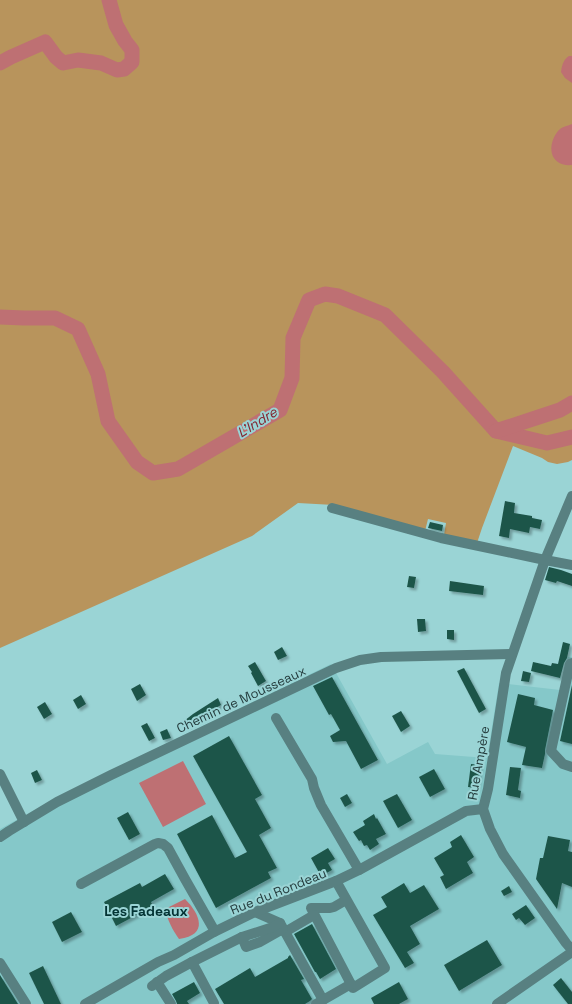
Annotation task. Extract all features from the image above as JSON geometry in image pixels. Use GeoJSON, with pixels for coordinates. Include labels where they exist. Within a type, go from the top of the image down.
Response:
{"type":"FeatureCollection","features":[{"type":"Feature","properties":{"kind":"street","name":"Rue Ampère"},"geometry":{"type":"LineString","coordinates":[[572,496],[545,560],[506,673],[488,789],[483,809],[490,829],[503,854],[572,951]]}},
{"type":"Feature","properties":{"kind":"street"},"geometry":{"type":"LineString","coordinates":[[332,508],[441,538],[572,565]]}},
{"type":"Feature","properties":{"kind":"street","name":"Chemin de Mousseaux"},"geometry":{"type":"LineString","coordinates":[[0,837],[57,802],[336,668],[360,660],[381,657],[512,654]]}},
{"type":"Feature","properties":{"kind":"street"},"geometry":{"type":"LineString","coordinates":[[572,663],[570,664],[551,751],[563,764],[572,767]]}},
{"type":"Feature","properties":{"kind":"street"},"geometry":{"type":"LineString","coordinates":[[276,718],[312,779],[321,805],[359,870]]}},
{"type":"Feature","properties":{"kind":"street"},"geometry":{"type":"LineString","coordinates":[[0,774],[24,822]]}},
{"type":"Feature","properties":{"kind":"street","name":"Rue du Rondeau"},"geometry":{"type":"LineString","coordinates":[[85,1004],[214,932],[255,912],[336,881],[359,870],[466,811],[483,809]]}},
{"type":"Feature","properties":{"kind":"street"},"geometry":{"type":"LineString","coordinates":[[81,884],[155,844],[163,844],[168,848],[214,932]]}},
{"type":"Feature","properties":{"kind":"street"},"geometry":{"type":"LineString","coordinates":[[336,881],[385,968],[353,988],[311,908],[330,908],[346,900]]}},
{"type":"Feature","properties":{"kind":"street"},"geometry":{"type":"LineString","coordinates":[[255,912],[283,928],[319,1002],[351,984]]}},
{"type":"Feature","properties":{"kind":"street"},"geometry":{"type":"LineString","coordinates":[[171,1004],[154,984],[166,976],[242,937],[246,947],[260,942],[283,928],[314,915]]}},
{"type":"Feature","properties":{"kind":"street"},"geometry":{"type":"LineString","coordinates":[[497,1004],[572,951]]}},
{"type":"Feature","properties":{"kind":"street"},"geometry":{"type":"LineString","coordinates":[[192,962],[214,1003]]}},
{"type":"Feature","properties":{"kind":"street"},"geometry":{"type":"LineString","coordinates":[[0,963],[26,1004]]}},
{"type":"Feature","properties":{"kind":"shaded area"},"geometry":{"type":"Polygon","coordinates":[[[0,0],[572,0],[572,460],[557,464],[548,462],[513,446],[477,543],[444,535],[446,523],[428,519],[425,531],[334,505],[298,503],[252,536],[0,648],[0,0]]]}},
{"type":"Feature","properties":{"kind":"shaded area"},"geometry":{"type":"Polygon","coordinates":[[[572,56],[572,83],[565,78],[561,72],[565,59],[572,56]]]}},
{"type":"Feature","properties":{"kind":"shaded area"},"geometry":{"type":"Polygon","coordinates":[[[572,124],[572,165],[565,165],[559,163],[552,154],[552,143],[559,130],[572,124]]]}},
{"type":"Feature","properties":{"kind":"shaded area"},"geometry":{"type":"Polygon","coordinates":[[[568,657],[572,657],[572,1004],[0,1004],[0,829],[69,791],[331,664],[387,764],[428,742],[435,754],[487,758],[499,683],[560,690],[568,657]]]}},
{"type":"Feature","properties":{"kind":"shaded area"},"geometry":{"type":"Polygon","coordinates":[[[183,761],[206,804],[163,827],[139,783],[183,761]]]}},
{"type":"Feature","properties":{"kind":"shaded area"},"geometry":{"type":"Polygon","coordinates":[[[185,899],[195,911],[199,923],[198,929],[195,933],[188,937],[179,939],[170,925],[165,909],[185,899]]]}},
{"type":"Feature","properties":{"kind":"building"},"geometry":{"type":"Polygon","coordinates":[[[505,501],[515,503],[514,513],[532,516],[532,518],[542,520],[540,529],[530,527],[529,533],[510,529],[509,538],[499,536],[505,501]]]}},
{"type":"Feature","properties":{"kind":"building"},"geometry":{"type":"Polygon","coordinates":[[[430,522],[443,525],[442,531],[428,528],[430,522]]]}},
{"type":"Feature","properties":{"kind":"building"},"geometry":{"type":"Polygon","coordinates":[[[549,567],[572,574],[572,586],[557,581],[556,583],[545,580],[549,567]]]}},
{"type":"Feature","properties":{"kind":"building"},"geometry":{"type":"Polygon","coordinates":[[[409,576],[416,577],[414,588],[407,587],[409,576]]]}},
{"type":"Feature","properties":{"kind":"building"},"geometry":{"type":"Polygon","coordinates":[[[450,581],[484,586],[483,595],[449,591],[450,581]]]}},
{"type":"Feature","properties":{"kind":"building"},"geometry":{"type":"Polygon","coordinates":[[[417,619],[425,619],[426,631],[418,632],[417,619]]]}},
{"type":"Feature","properties":{"kind":"building"},"geometry":{"type":"Polygon","coordinates":[[[447,630],[454,630],[454,640],[447,639],[447,630]]]}},
{"type":"Feature","properties":{"kind":"building"},"geometry":{"type":"Polygon","coordinates":[[[563,642],[570,644],[560,678],[531,671],[533,662],[551,666],[552,663],[558,664],[563,642]]]}},
{"type":"Feature","properties":{"kind":"building"},"geometry":{"type":"Polygon","coordinates":[[[282,647],[287,656],[278,660],[274,652],[282,647]]]}},
{"type":"Feature","properties":{"kind":"building"},"geometry":{"type":"Polygon","coordinates":[[[255,662],[266,681],[258,686],[248,666],[255,662]]]}},
{"type":"Feature","properties":{"kind":"building"},"geometry":{"type":"Polygon","coordinates":[[[464,668],[486,709],[479,713],[457,671],[464,668]]]}},
{"type":"Feature","properties":{"kind":"building"},"geometry":{"type":"Polygon","coordinates":[[[523,671],[531,673],[529,682],[521,681],[523,671]]]}},
{"type":"Feature","properties":{"kind":"building"},"geometry":{"type":"Polygon","coordinates":[[[332,677],[378,760],[361,769],[346,741],[333,742],[330,736],[340,730],[331,714],[329,715],[313,686],[332,677]]]}},
{"type":"Feature","properties":{"kind":"building"},"geometry":{"type":"Polygon","coordinates":[[[140,684],[146,695],[137,701],[131,689],[140,684]]]}},
{"type":"Feature","properties":{"kind":"building"},"geometry":{"type":"Polygon","coordinates":[[[572,685],[572,744],[560,741],[572,685]]]}},
{"type":"Feature","properties":{"kind":"building"},"geometry":{"type":"Polygon","coordinates":[[[518,694],[535,698],[534,705],[553,710],[542,768],[522,765],[526,747],[507,742],[518,694]]]}},
{"type":"Feature","properties":{"kind":"building"},"geometry":{"type":"Polygon","coordinates":[[[81,695],[86,704],[78,709],[73,700],[81,695]]]}},
{"type":"Feature","properties":{"kind":"building"},"geometry":{"type":"Polygon","coordinates":[[[218,698],[221,705],[214,709],[215,711],[187,727],[184,721],[218,698]]]}},
{"type":"Feature","properties":{"kind":"building"},"geometry":{"type":"Polygon","coordinates":[[[45,702],[52,714],[44,719],[37,707],[45,702]]]}},
{"type":"Feature","properties":{"kind":"building"},"geometry":{"type":"Polygon","coordinates":[[[401,711],[410,726],[401,732],[392,716],[401,711]]]}},
{"type":"Feature","properties":{"kind":"building"},"geometry":{"type":"Polygon","coordinates":[[[147,723],[155,738],[149,741],[141,726],[147,723]]]}},
{"type":"Feature","properties":{"kind":"building"},"geometry":{"type":"Polygon","coordinates":[[[167,729],[171,738],[163,740],[160,732],[167,729]]]}},
{"type":"Feature","properties":{"kind":"building"},"geometry":{"type":"Polygon","coordinates":[[[229,736],[262,795],[255,799],[271,828],[259,835],[277,868],[268,872],[271,878],[216,908],[177,834],[212,815],[235,858],[247,852],[193,756],[229,736]]]}},
{"type":"Feature","properties":{"kind":"building"},"geometry":{"type":"Polygon","coordinates":[[[471,764],[480,765],[477,788],[468,787],[471,764]]]}},
{"type":"Feature","properties":{"kind":"building"},"geometry":{"type":"Polygon","coordinates":[[[510,767],[521,768],[518,790],[521,791],[520,798],[506,795],[510,767]]]}},
{"type":"Feature","properties":{"kind":"building"},"geometry":{"type":"Polygon","coordinates":[[[434,769],[445,789],[430,797],[419,777],[434,769]]]}},
{"type":"Feature","properties":{"kind":"building"},"geometry":{"type":"Polygon","coordinates":[[[37,770],[42,780],[35,783],[31,773],[37,770]]]}},
{"type":"Feature","properties":{"kind":"building"},"geometry":{"type":"Polygon","coordinates":[[[347,794],[352,803],[345,807],[340,798],[347,794]]]}},
{"type":"Feature","properties":{"kind":"building"},"geometry":{"type":"Polygon","coordinates":[[[397,794],[412,820],[398,828],[383,801],[397,794]]]}},
{"type":"Feature","properties":{"kind":"building"},"geometry":{"type":"Polygon","coordinates":[[[128,812],[140,834],[129,840],[117,818],[128,812]]]}},
{"type":"Feature","properties":{"kind":"building"},"geometry":{"type":"Polygon","coordinates":[[[374,814],[386,834],[376,839],[379,844],[370,850],[367,845],[364,846],[361,840],[359,841],[353,832],[365,825],[363,821],[374,814]]]}},
{"type":"Feature","properties":{"kind":"building"},"geometry":{"type":"Polygon","coordinates":[[[461,835],[474,857],[467,862],[473,873],[446,889],[440,877],[444,875],[434,858],[452,847],[450,842],[461,835]]]}},
{"type":"Feature","properties":{"kind":"building"},"geometry":{"type":"Polygon","coordinates":[[[548,836],[570,840],[568,851],[572,852],[572,887],[562,883],[557,909],[536,879],[540,858],[543,858],[548,836]]]}},
{"type":"Feature","properties":{"kind":"building"},"geometry":{"type":"Polygon","coordinates":[[[328,848],[335,859],[328,863],[332,870],[321,876],[311,858],[328,848]]]}},
{"type":"Feature","properties":{"kind":"building"},"geometry":{"type":"Polygon","coordinates":[[[165,874],[174,889],[151,902],[153,906],[116,926],[104,902],[140,883],[142,887],[165,874]]]}},
{"type":"Feature","properties":{"kind":"building"},"geometry":{"type":"Polygon","coordinates":[[[404,883],[410,893],[424,885],[439,909],[410,926],[420,944],[407,952],[414,963],[405,968],[373,915],[387,907],[381,897],[404,883]]]}},
{"type":"Feature","properties":{"kind":"building"},"geometry":{"type":"Polygon","coordinates":[[[509,886],[512,892],[504,896],[501,891],[509,886]]]}},
{"type":"Feature","properties":{"kind":"building"},"geometry":{"type":"Polygon","coordinates":[[[526,905],[535,918],[525,925],[519,918],[516,920],[512,914],[526,905]]]}},
{"type":"Feature","properties":{"kind":"building"},"geometry":{"type":"Polygon","coordinates":[[[71,912],[82,932],[62,942],[52,922],[71,912]]]}},
{"type":"Feature","properties":{"kind":"building"},"geometry":{"type":"Polygon","coordinates":[[[312,924],[336,969],[320,979],[294,934],[312,924]]]}},
{"type":"Feature","properties":{"kind":"building"},"geometry":{"type":"Polygon","coordinates":[[[487,940],[502,965],[459,991],[444,965],[487,940]]]}},
{"type":"Feature","properties":{"kind":"building"},"geometry":{"type":"Polygon","coordinates":[[[290,955],[304,979],[301,980],[312,999],[305,1004],[224,1004],[215,989],[250,968],[255,977],[288,958],[290,955]]]}},
{"type":"Feature","properties":{"kind":"building"},"geometry":{"type":"Polygon","coordinates":[[[43,966],[61,1004],[44,1004],[29,973],[43,966]]]}},
{"type":"Feature","properties":{"kind":"building"},"geometry":{"type":"Polygon","coordinates":[[[0,975],[18,1004],[0,1004],[0,975]]]}},
{"type":"Feature","properties":{"kind":"building"},"geometry":{"type":"Polygon","coordinates":[[[561,978],[572,992],[572,1004],[568,1004],[553,985],[561,978]]]}},
{"type":"Feature","properties":{"kind":"building"},"geometry":{"type":"Polygon","coordinates":[[[194,982],[200,993],[187,1001],[189,1004],[177,1004],[172,994],[194,982]]]}},
{"type":"Feature","properties":{"kind":"building"},"geometry":{"type":"Polygon","coordinates":[[[399,982],[408,999],[399,1004],[374,1004],[371,998],[399,982]]]}},
{"type":"Feature","properties":{"kind":"waterway","name":"L'Indre"},"geometry":{"type":"LineString","coordinates":[[0,63],[45,42],[56,57],[63,63],[78,60],[101,63],[117,70],[124,69],[132,62],[132,50],[116,25],[109,0]]}},
{"type":"Feature","properties":{"kind":"waterway","name":"L'Indre"},"geometry":{"type":"LineString","coordinates":[[0,317],[55,318],[78,329],[98,374],[108,421],[137,462],[153,473],[178,469],[280,410],[292,378],[293,338],[309,300],[325,294],[338,296],[385,315],[443,372],[496,431],[547,443],[572,437]]}},
{"type":"Feature","properties":{"kind":"waterway"},"geometry":{"type":"LineString","coordinates":[[496,431],[560,410],[572,403]]}},
{"type":"Feature","properties":{"kind":"district","name":"Les Fadeaux"},"geometry":{"type":"Point","coordinates":[146,911]}}]}
